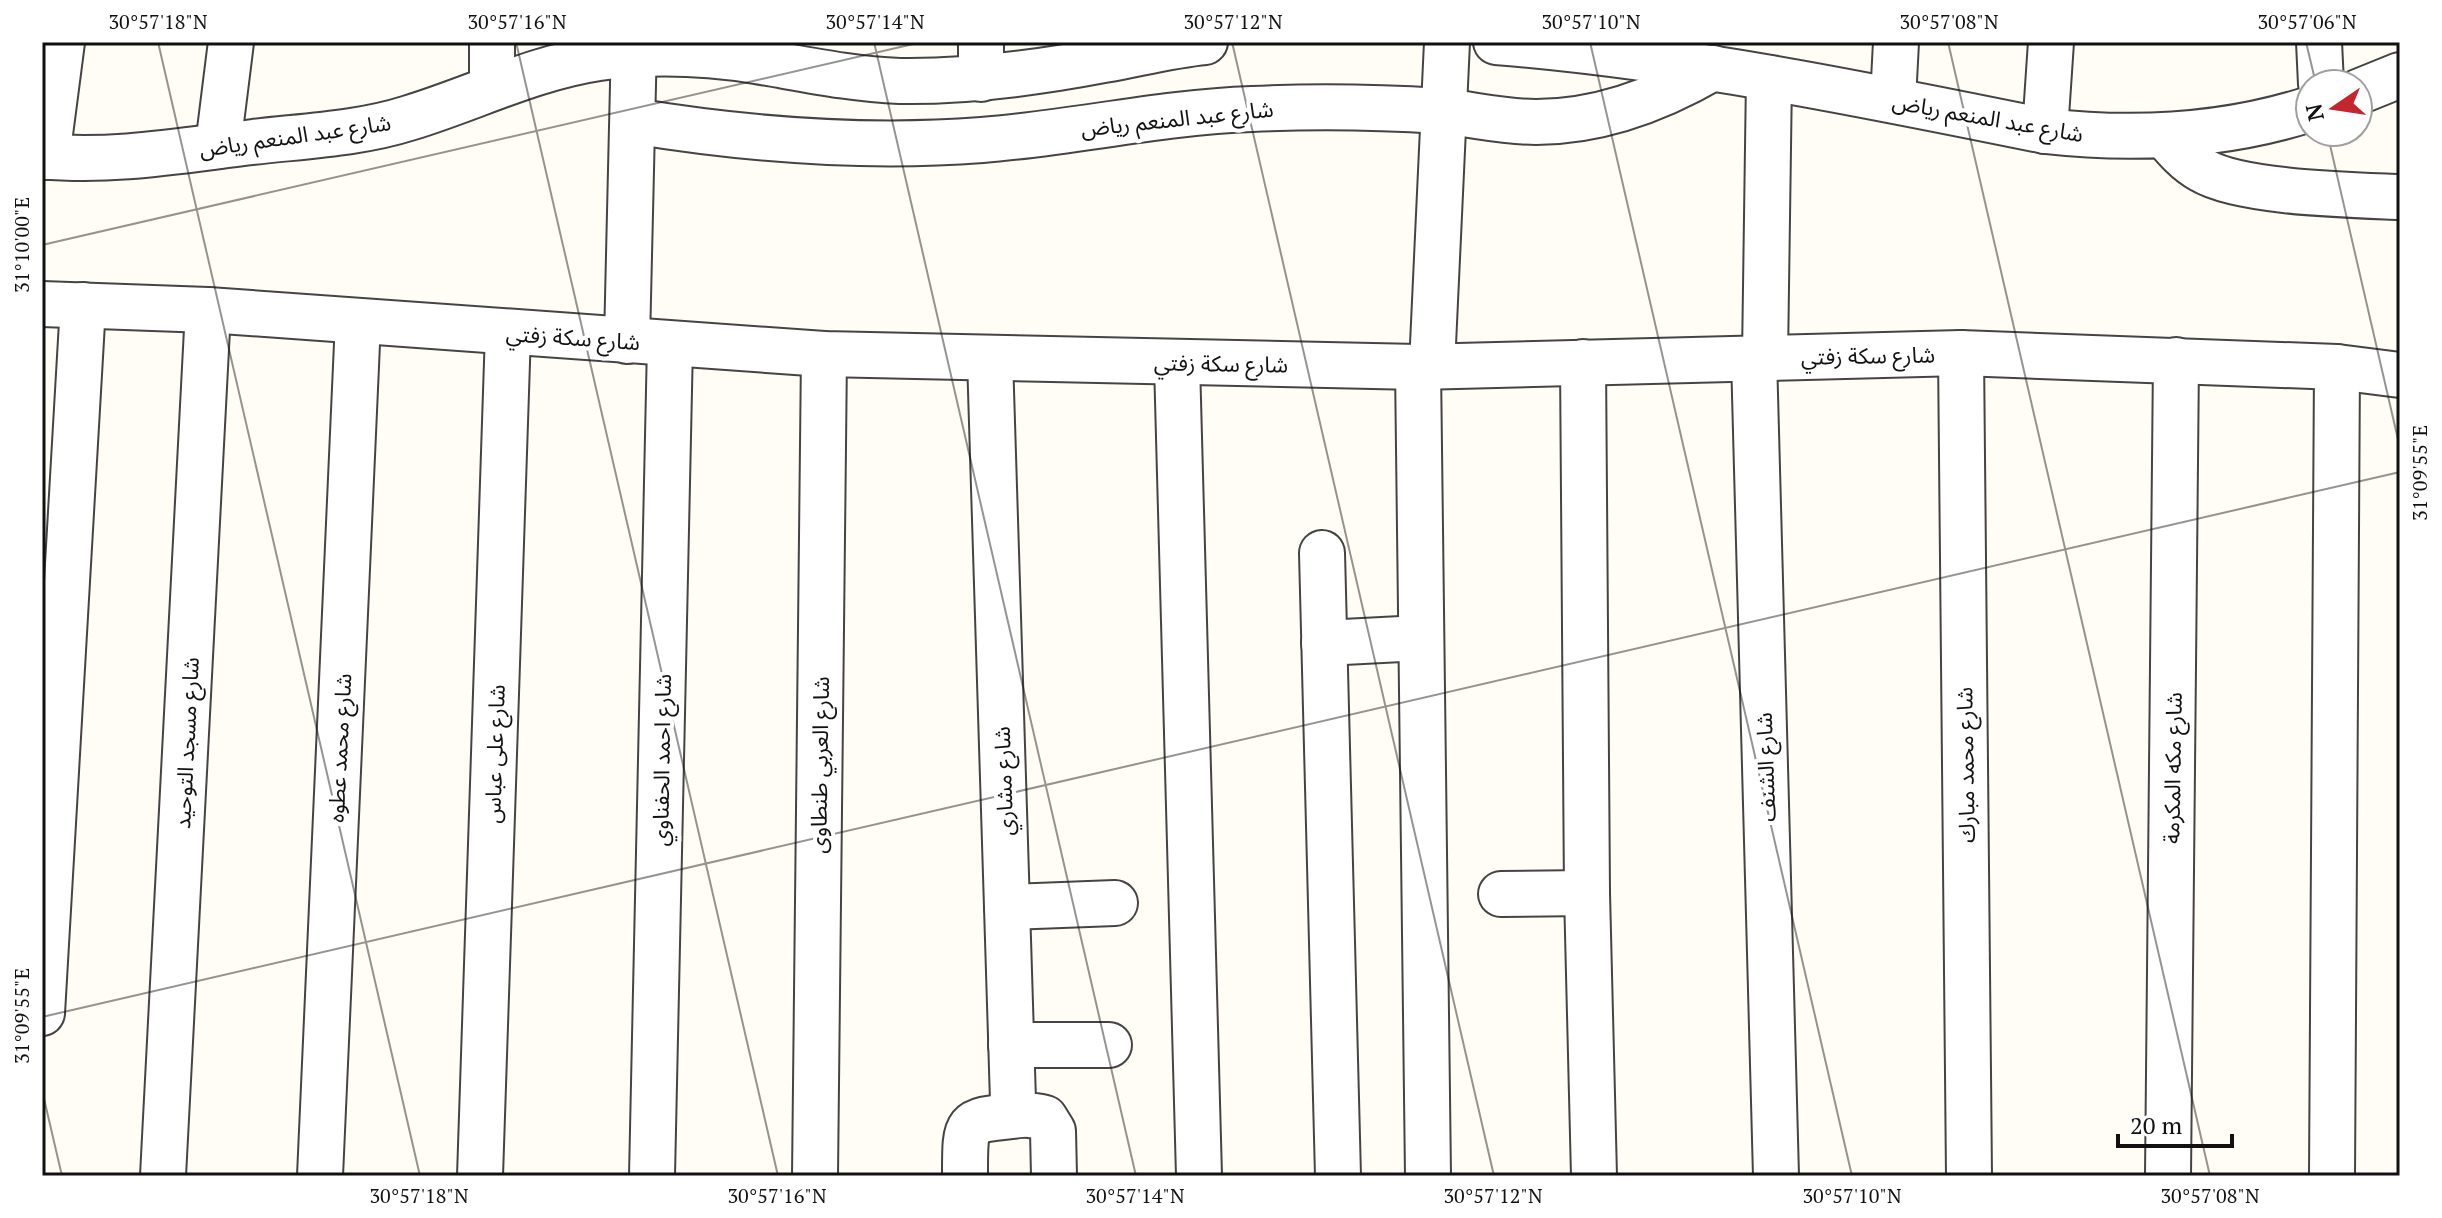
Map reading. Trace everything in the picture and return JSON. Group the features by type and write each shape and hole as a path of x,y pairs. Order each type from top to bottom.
{"street":[{"path":"45,157 62,42"},
{"path":"218,146 231,42"},
{"path":"492,42 492,88"},
{"name":"شارع عبد المنعم رياض","path":"45,157 105,157 361,128 406,119 562,65 634,48 725,58 814,58 898,81 981,61 1205,42"},
{"path":"1428,1176 1421,638 1425,366 1447,42"},
{"name":"شارع عبد المنعم رياض","path":"1496,42 1594,47 1748,66 2045,131 2111,137 2165,136 2244,126 2294,113"},
{"path":"1893,100 1896,42"},
{"path":"2045,131 2051,42"},
{"path":"2319,42 2320,68"},
{"path":"627,341 634,48"},
{"name":"شارع عبد المنعم رياض","path":"633,121 772,140 898,144 982,140 1186,113 1250,109 1380,108 1536,122 1574,120 1611,113 1748,66"},
{"name":"شارع الشنف","path":"1748,66 1760,357 1776,1176"},
{"path":"2374,86 2400,75"},
{"path":"2165,136 2182,156 2202,171 2226,181 2319,192 2400,197"},
{"path":"42,1013 63,305"},
{"name":"شارع سكة زفتي","path":"63,305 208,310 824,354 1425,366 1961,353 2337,367 2400,375"},
{"name":"شارع مسجد التوحيد","path":"163,1176 208,310"},
{"name":"شارع محمد عطوه","path":"320,1176 358,321"},
{"name":"شارع على عباس","path":"480,1176 508,332"},
{"name":"شارع احمد الحفناوي","path":"652,1176 670,344"},
{"name":"شارع محمد مبارك","path":"1961,353 1969,1176"},
{"name":"شارع العربي طنطاوى","path":"815,1176 824,354"},
{"name":"شارع مشاري","path":"990,358 1013,1106 1021,1115"},
{"name":"شارع مكه المكرمة","path":"2168,1176 2176,360"},
{"path":"1583,362 1587,893 1594,1176"},
{"path":"1177,363 1199,1176"},
{"path":"2332,1176 2337,367"},
{"path":"1322,553 1338,1176"},
{"path":"1324,643 1421,638"},
{"path":"1501,894 1587,893"},
{"path":"1007,907 1115,903"},
{"path":"1011,1045 1109,1045"},
{"path":"965,1176 965,1137 971,1124 979,1119 1021,1115 1040,1116 1052,1125 1054,1176"}]}
